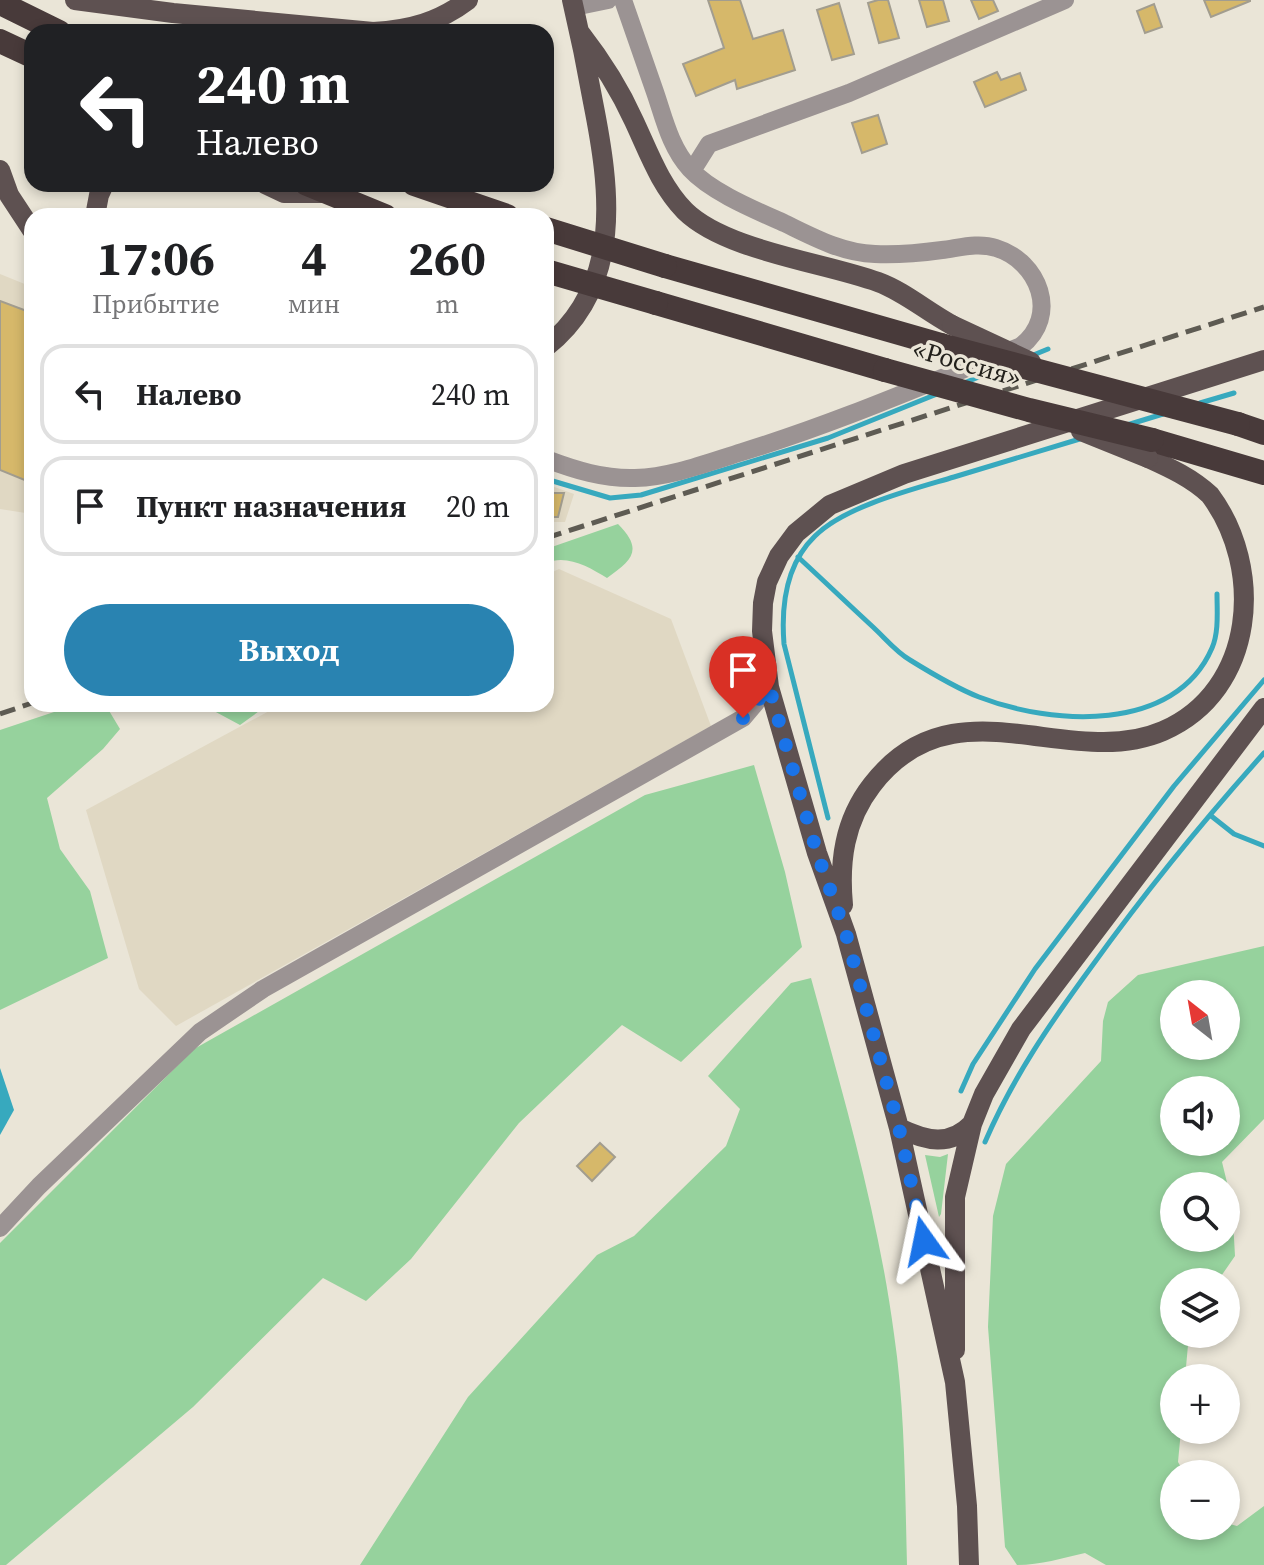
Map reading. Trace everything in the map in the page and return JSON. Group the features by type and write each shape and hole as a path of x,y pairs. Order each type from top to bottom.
{"highway":[{"path":"0,3 43,24"},
{"path":"0,41 24,52"},
{"path":"325,192 365,208"},
{"path":"437,192 484,208"},
{"name":"«Россия»","path":"554,231 665,266 946,335 1063,378 1264,433"},
{"name":"«Россия»","path":"554,273 1029,410 1150,449 1264,473"}],"main road":[{"path":"75,0 289,24"},
{"path":"424,24 468,0"},
{"path":"554,338 578,312 599,270 607,216 606,170 573,4"},
{"path":"580,33 624,100 657,173 675,199 697,221 734,239 881,283 946,335"},
{"path":"0,170 9,195 24,218"},
{"path":"969,1565 967,1506 955,1382 899,1128 849,942 817,853 769,687 762,631 767,582 779,556 796,533 830,505 904,474 1264,360"},
{"path":"849,942 842,864 846,834 867,791 885,769 906,754 945,736 979,731 1101,741 1154,734 1204,707 1228,680 1243,654 1253,617 1252,573 1244,548 1230,520 1211,495 1150,449"},
{"path":"955,1382 957,1301 954,1215 958,1180 972,1124 993,1078 1021,1029 1264,708"},
{"path":"899,1128 926,1140 940,1140 961,1134 972,1124"}],"street":[{"path":"573,4 608,0"},
{"path":"554,461 603,476 635,478 663,475 798,435 1021,346 1033,337 1040,326 1042,304 1035,281 1022,263 1004,251 984,246 902,254 854,252 824,242 771,217 711,185 692,171 671,139 623,0"},
{"path":"692,171 709,144 849,93 1065,0"},
{"path":"0,1228 39,1186 200,1032 263,989 743,718 769,687"}],"shaded area":[{"path":"0,274 24,284 24,513 0,509"},
{"path":"554,487 574,494 565,522 554,522"},
{"path":"559,569 671,619 711,726 176,1026 139,989 86,810 267,712 554,712 554,571"}],"green space":[{"path":"618,524 633,548 623,566 607,578 570,561 554,561 554,546"},
{"path":"54,712 110,712 120,729 103,749 47,798 60,849 90,891 108,958 0,1010 0,730"},
{"path":"216,712 258,712 240,725"},
{"path":"754,765 785,872 802,947 681,1062 622,1025 519,1123 411,1259 366,1301 323,1278 193,1407 6,1565 0,1565 0,1243 194,1049 645,795"},
{"path":"1264,946 1264,1119 1240,1144 1240,1076 1160,1076 1160,1156 1228,1156 1222,1162 1224,1172 1160,1172 1160,1252 1235,1252 1235,1256 1227,1268 1160,1268 1160,1348 1188,1348 1186,1364 1160,1364 1160,1444 1180,1444 1178,1460 1160,1460 1160,1540 1240,1540 1240,1524 1264,1506 1264,1565 1106,1565 1085,1553 1043,1563 1017,1565 1005,1547 988,1327 993,1216 1006,1164 1101,1061 1103,1021 1108,1002 1138,975"},
{"path":"811,978 858,1154 887,1289 900,1391 907,1565 360,1565 468,1397 597,1255 634,1236 726,1146 740,1109 708,1076 791,983"},
{"path":"948,1154 939,1217 925,1155 940,1157"}],"water":[{"path":"0,1068 14,1110 0,1135"}],"building":[{"path":"708,0 740,0 753,39 783,30 795,70 737,89 735,80 696,96 683,64 724,48"},
{"path":"888,0 899,38 879,43 868,3"},
{"path":"919,0 943,0 949,21 927,27"},
{"path":"971,0 993,0 998,11 979,19"},
{"path":"1204,0 1250,0 1250,1 1211,17"},
{"path":"839,3 854,54 832,60 817,10"},
{"path":"1154,4 1162,27 1145,33 1137,11"},
{"path":"997,72 1001,80 1020,73 1026,90 985,107 974,82"},
{"path":"878,115 887,144 862,153 852,123"},
{"path":"0,301 24,310 24,480 0,470"},
{"path":"554,493 564,493 558,517 554,517"},
{"path":"600,1143 615,1157 592,1181 577,1166"}],"waterway":[{"path":"1031,356 1048,349"},
{"path":"964,383 996,370"},
{"path":"1200,403 1234,393"},
{"path":"554,481 610,498 641,495 828,438 937,394"},
{"path":"1127,425 1163,414"},
{"path":"828,818 784,644 788,586 805,547 828,525 862,507 1083,438"},
{"path":"798,557 900,653 970,693 1041,713 1109,715 1141,709 1170,696 1194,676 1212,648 1217,621 1217,594"},
{"path":"961,1091 973,1064 1035,969 1174,786 1264,680"},
{"path":"985,1142 1020,1073 1077,987 1175,857 1264,753"},
{"path":"1210,815 1234,834 1264,846"}],"railway":[{"path":"554,535 1264,307"},
{"path":"0,714 24,706"}],"route":[{"path":"743,718 769,687 817,853 846,934 899,1128 924,1241"}]}
